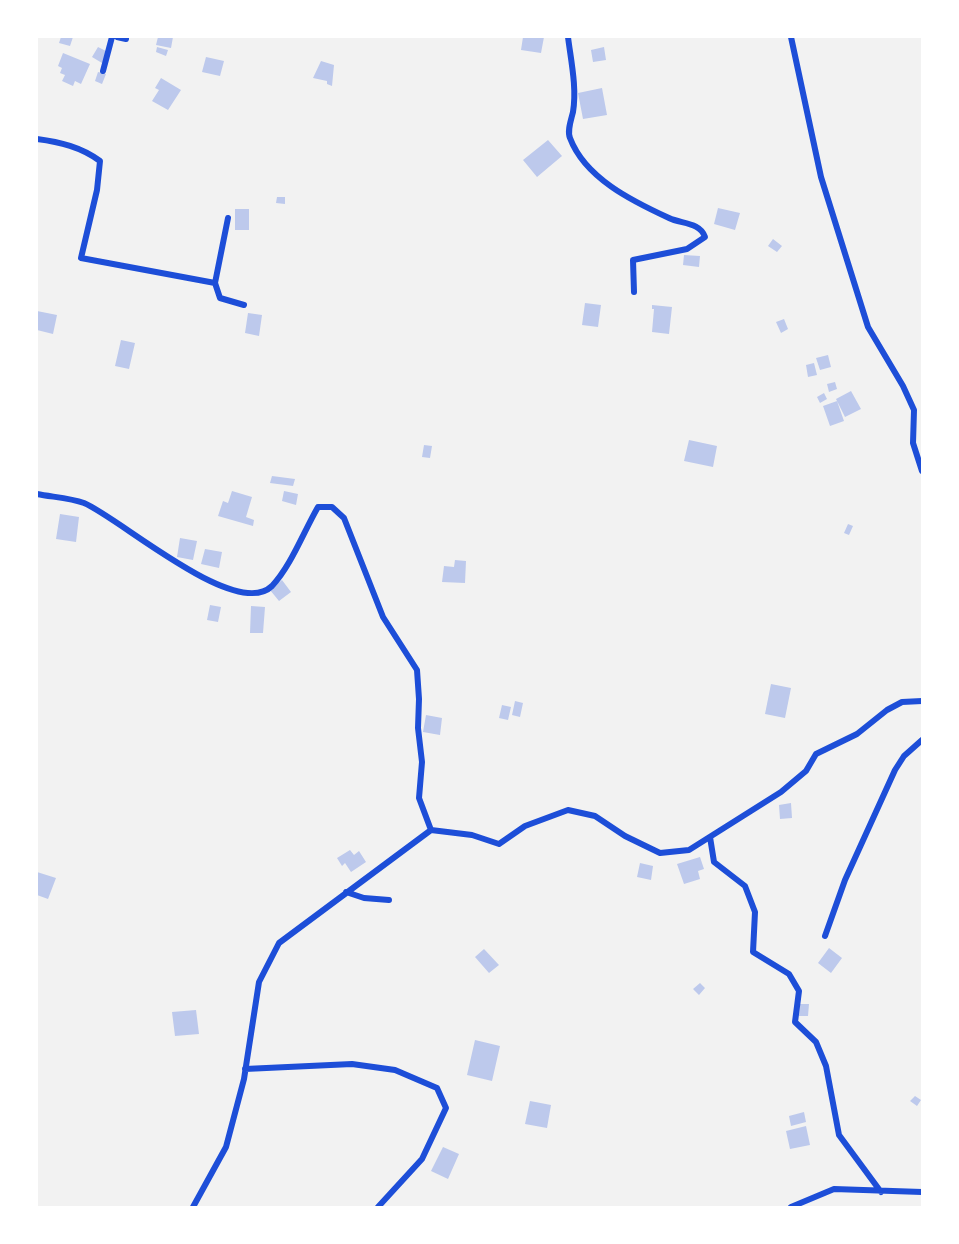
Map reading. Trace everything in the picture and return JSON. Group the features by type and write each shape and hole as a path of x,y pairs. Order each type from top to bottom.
{"street":[{"path":"103,71 115,37 126,39"},
{"path":"568,37 575,99 568,135 578,156 587,167 614,188 670,219 696,226 703,231 705,237 687,250 633,260 634,292"},
{"path":"791,37 821,177 869,327 914,410 913,443 922,471"},
{"path":"37,139 56,141 87,151 100,161 97,190 81,258 215,283"},
{"path":"228,218 215,283 220,298 244,305"},
{"path":"37,494 83,503 161,554 201,576 239,592 259,594 271,586 289,561 318,508 332,508 344,518 383,617 417,670 418,728 422,762 419,798 431,830"},
{"path":"193,1207 226,1146 245,1069 258,982 279,943 431,830 472,835 499,844 525,826 568,810 595,816 625,836 660,853 689,850 781,792 806,771 816,754 856,734 902,702 922,701"},
{"path":"825,936 845,880 895,770 904,756 922,740"},
{"path":"710,836 714,862 745,886 755,912 753,952 789,974 799,991 795,1022 816,1042 826,1066 839,1135 881,1192"},
{"path":"345,892 364,898 389,900"},
{"path":"245,1069 352,1064 395,1070 437,1088 446,1108 422,1159 378,1207"},
{"path":"791,1207 834,1189 922,1192"}],"building":[{"path":"61,37 73,37 70,46 59,43"},
{"path":"158,37 173,37 171,48 156,45"},
{"path":"523,37 544,37 541,53 521,50"},
{"path":"98,47 108,52 102,63 92,57"},
{"path":"157,47 168,50 166,56 156,52"},
{"path":"604,47 606,60 593,62 591,50"},
{"path":"63,53 90,64 81,84 75,81 73,86 62,81 65,75 60,73 62,68 58,66"},
{"path":"206,57 224,61 220,76 202,72"},
{"path":"321,61 334,65 332,86 327,84 327,81 313,78"},
{"path":"98,72 106,74 102,84 95,81"},
{"path":"161,78 181,90 168,110 152,101 159,90 155,88"},
{"path":"602,88 607,115 583,119 578,93"},
{"path":"548,140 562,156 537,177 523,160"},
{"path":"277,197 285,197 285,204 276,203"},
{"path":"718,208 740,213 735,230 714,224"},
{"path":"235,209 249,209 249,230 235,230"},
{"path":"773,239 782,246 777,252 768,246"},
{"path":"684,255 700,256 699,267 683,265"},
{"path":"585,303 601,305 598,327 582,325"},
{"path":"652,305 672,307 669,334 652,332"},
{"path":"37,311 57,315 53,334 37,330"},
{"path":"248,313 262,315 259,336 245,333"},
{"path":"784,319 788,329 781,333 776,322"},
{"path":"121,340 135,343 129,369 115,366"},
{"path":"828,355 831,367 820,370 816,358"},
{"path":"814,363 817,375 808,377 806,365"},
{"path":"835,382 837,389 829,392 827,384"},
{"path":"851,391 861,409 845,417 836,399"},
{"path":"824,393 827,399 820,403 817,397"},
{"path":"837,401 844,421 830,426 823,406"},
{"path":"689,440 717,446 713,467 684,461"},
{"path":"424,445 432,446 430,458 422,457"},
{"path":"272,476 295,479 293,486 270,483"},
{"path":"232,491 252,497 246,517 254,520 253,526 218,516 223,501 228,503"},
{"path":"284,491 298,494 296,505 282,501"},
{"path":"60,514 79,517 76,542 56,539"},
{"path":"848,524 853,526 849,535 844,533"},
{"path":"180,538 197,541 193,560 177,557"},
{"path":"205,549 222,552 219,568 201,564"},
{"path":"455,560 466,561 465,583 442,582 444,566 454,567"},
{"path":"282,580 291,592 279,601 270,590"},
{"path":"210,605 221,607 218,622 207,620"},
{"path":"251,606 265,607 263,633 250,633"},
{"path":"771,684 791,688 785,718 765,714"},
{"path":"515,701 523,703 520,717 512,715"},
{"path":"502,705 511,707 508,720 499,718"},
{"path":"426,715 442,718 440,735 423,732"},
{"path":"791,803 792,818 780,819 779,805"},
{"path":"350,850 354,855 359,851 366,862 351,872 345,863 342,866 337,858"},
{"path":"700,857 704,869 698,871 700,879 684,884 677,864"},
{"path":"640,863 653,866 651,880 637,877"},
{"path":"37,872 56,878 48,899 37,895"},
{"path":"829,948 842,958 831,973 818,963"},
{"path":"484,949 499,965 489,973 475,957"},
{"path":"700,983 705,988 699,995 693,989"},
{"path":"800,1004 809,1004 808,1016 799,1016"},
{"path":"196,1010 199,1034 175,1036 172,1012"},
{"path":"475,1040 500,1046 492,1081 467,1075"},
{"path":"915,1096 921,1100 917,1106 910,1101"},
{"path":"530,1101 551,1105 547,1128 525,1124"},
{"path":"804,1112 806,1122 791,1126 789,1116"},
{"path":"806,1126 810,1145 790,1149 786,1131"},
{"path":"443,1147 459,1154 448,1179 431,1171"}]}
